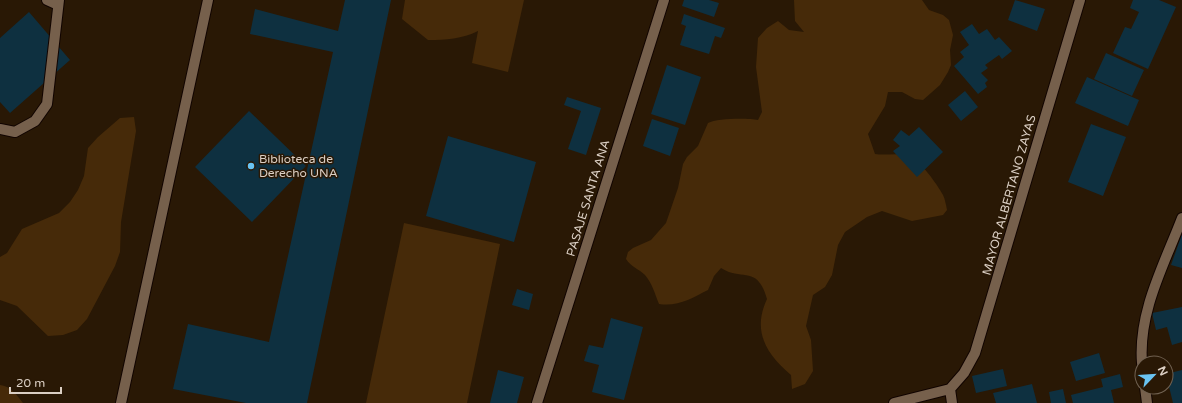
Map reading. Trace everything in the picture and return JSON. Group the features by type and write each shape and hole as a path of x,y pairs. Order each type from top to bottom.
{"street":[{"path":"0,129 15,132 35,121 47,104 58,2 47,0"},
{"path":"122,403 208,0"},
{"name":"PASAJE SANTA ANA","path":"537,403 664,0"},
{"name":"MAYOR ALBERTANO ZAYAS","path":"950,389 964,373 976,353 1080,0"},
{"path":"1141,355 1140,343 1145,315 1182,218"},
{"path":"894,403 950,389 952,403"}],"shaded area":[{"path":"405,0 524,0 508,72 472,63 478,31 466,36 441,40 428,40 402,19"},
{"path":"794,0 922,0 929,10 943,15 949,20 953,35 950,50 951,65 940,85 923,100 915,99 902,92 888,92 885,106 868,134 875,154 905,155 918,162 940,190 947,210 943,215 912,221 882,211 867,217 845,232 838,245 832,275 825,287 813,295 806,326 811,340 813,371 805,384 792,389 791,375 782,367 768,350 761,332 761,321 767,299 759,281 754,278 729,272 721,268 714,276 708,290 679,303 666,305 659,304 645,275 630,264 626,259 628,252 633,248 651,240 666,223 678,188 683,164 687,157 698,146 708,123 725,119 758,120 762,112 756,67 758,38 767,28 778,21 789,30 804,32 795,21"},
{"path":"134,117 136,131 121,222 120,252 115,266 87,319 77,330 63,335 48,336 17,306 0,300 0,257 7,253 22,229 59,213 70,202 78,190 84,176 88,148 120,118"},
{"path":"404,223 500,244 467,403 366,403"},
{"path":"0,385 10,389 23,403 0,403"}],"building":[{"path":"345,0 391,0 307,403 246,403 173,389 188,324 269,342 333,52 250,34 255,9 338,31"},
{"path":"684,0 709,0 719,3 714,17 682,6"},
{"path":"1015,0 1045,9 1037,31 1008,20"},
{"path":"1133,0 1159,0 1176,7 1148,69 1113,53 1125,27 1131,29 1139,12 1130,8"},
{"path":"29,12 70,60 10,113 0,102 0,38"},
{"path":"684,14 725,28 721,38 715,36 709,54 680,45 686,26 681,24"},
{"path":"972,24 979,34 987,29 995,40 999,37 1012,51 1002,59 999,55 985,65 988,68 981,73 988,80 985,83 987,87 978,94 954,66 964,57 960,52 969,45 960,32"},
{"path":"1106,53 1144,70 1132,96 1094,79"},
{"path":"667,65 701,77 685,125 651,114"},
{"path":"1087,77 1139,100 1128,126 1075,103"},
{"path":"965,91 978,107 961,121 948,105"},
{"path":"567,97 601,108 586,155 568,149 581,111 564,105"},
{"name":"Biblioteca de Derecho UNA","path":"249,111 306,166 252,222 195,167"},
{"path":"652,119 679,128 670,156 643,146"},
{"path":"1091,124 1126,137 1103,196 1068,182"},
{"path":"919,127 943,152 917,177 893,151 900,146 893,140 901,130 909,136"},
{"path":"448,136 536,162 514,242 426,216"},
{"path":"1182,234 1182,268 1171,265"},
{"path":"517,289 533,294 529,310 512,305"},
{"path":"1182,307 1182,342 1172,345 1167,327 1156,330 1152,313"},
{"path":"611,318 643,327 624,400 592,392 599,365 584,361 589,345 603,348"},
{"path":"1099,353 1105,373 1076,381 1070,362"},
{"path":"1003,369 1007,386 976,393 972,376"},
{"path":"498,370 524,377 517,403 490,403"},
{"path":"1182,370 1182,403 1173,403 1171,395 1174,395 1174,372"},
{"path":"1120,374 1123,387 1111,390 1114,403 1073,403 1071,395 1103,387 1101,379"},
{"path":"1032,384 1037,403 996,403 993,393"},
{"path":"1063,389 1066,403 1051,403 1049,392"}],"place":[{"name":"Biblioteca de Derecho UNA","path":"251,166"}]}
